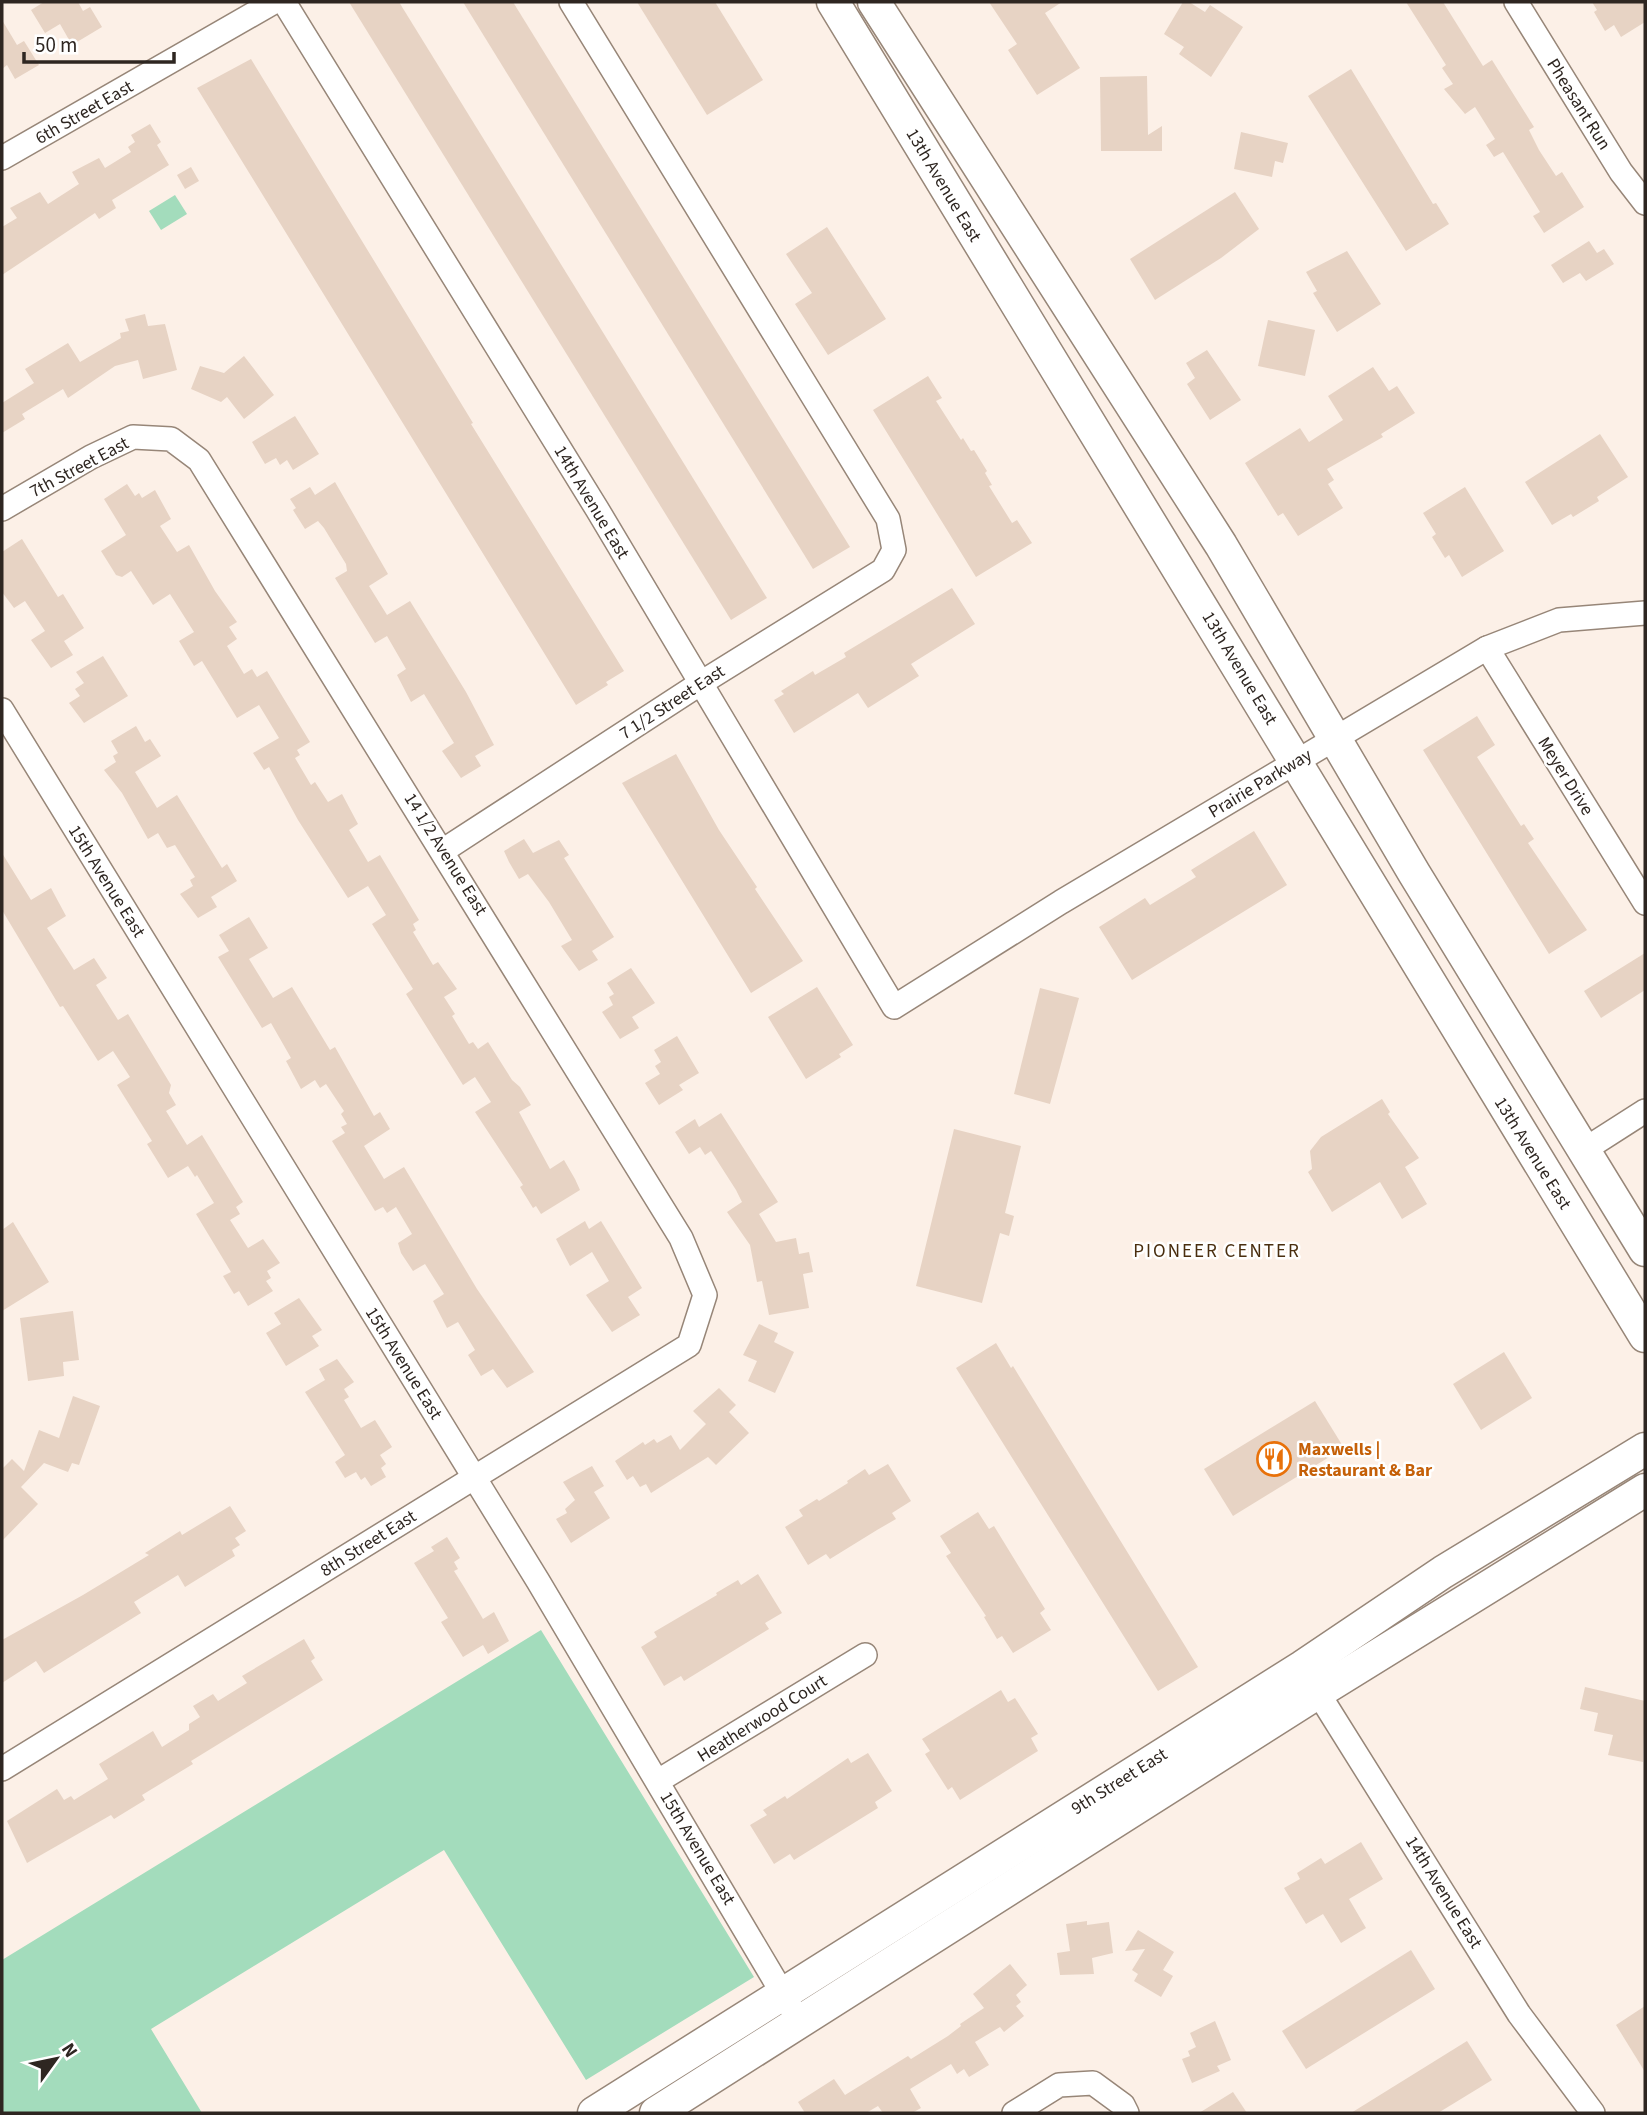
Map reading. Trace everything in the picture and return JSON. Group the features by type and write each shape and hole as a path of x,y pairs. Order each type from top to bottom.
{"main road":[{"name":"13th Avenue East","path":"833,2 1645,1336"},
{"path":"874,2 1214,533 1645,1250"},
{"name":"9th Street East","path":"1310,1680 1443,1572 1645,1449"},
{"name":"9th Street East","path":"594,2113 792,2008 1310,1680 1645,1490"},
{"name":"9th Street East","path":"656,2113 792,2008"}],"street":[{"name":"6th Street East","path":"2,158 274,2"},
{"name":"14th Avenue East","path":"284,2 701,683 894,1007"},
{"name":"7 1/2 Street East","path":"444,850 701,683 883,570 894,550 888,519 571,2"},
{"name":"Pheasant Run","path":"1516,2 1622,172 1645,203"},
{"name":"7th Street East","path":"2,509 92,457 133,438 160,439"},
{"name":"14 1/2 Avenue East","path":"160,439 171,439 199,460 444,850 681,1238 705,1295"},
{"name":"Prairie Parkway","path":"894,1007 1050,909 1488,648 1559,620 1645,614"},
{"name":"Meyer Drive","path":"1488,648 1645,903"},
{"name":"15th Avenue East","path":"2,710 474,1477 792,2008"},
{"path":"1584,1150 1645,1111"},
{"name":"8th Street East","path":"2,1769 689,1345 705,1295"},
{"name":"Heatherwood Court","path":"658,1782 865,1655"},
{"name":"14th Avenue East","path":"1310,1680 1520,2014 1594,2113"},
{"path":"1014,2113 1059,2085 1093,2083 1123,2105 1128,2113"}],"green space":[{"path":"175,195 187,214 161,230 149,211"},
{"path":"541,1630 754,1977 586,2080 444,1850 151,2029 202,2113 2,2113 2,1960"}],"building":[{"path":"44,2 78,2 83,11 90,7 102,27 72,45 60,24 45,33 31,10"},
{"path":"349,2 399,2 767,598 731,620"},
{"path":"463,2 513,2 850,547 813,569"},
{"path":"637,2 715,2 763,80 707,115"},
{"path":"989,2 1062,2 1045,13 1080,68 1037,95 1008,50 1017,44"},
{"path":"1183,2 1189,2 1205,12 1210,5 1243,27 1211,77 1179,54 1184,47 1164,34"},
{"path":"1406,2 1443,2 1483,66 1492,60 1534,127 1529,130 1539,150 1556,176 1562,172 1584,207 1544,233 1533,216 1540,212 1503,152 1494,157 1486,145 1495,139 1475,107 1465,114 1444,89 1453,84 1442,68 1446,65"},
{"path":"1592,2 1645,2 1645,22 1621,37 1614,25 1605,31 1594,12 1597,10"},
{"path":"2,20 17,45 24,41 39,65 15,79 7,65 2,69"},
{"path":"251,59 624,671 606,682 608,685 576,705 197,88"},
{"path":"1351,69 1433,204 1436,203 1449,224 1406,251 1308,96"},
{"path":"1147,76 1148,135 1162,126 1162,151 1101,151 1100,77"},
{"path":"150,124 161,142 157,145 169,165 112,200 116,208 99,219 95,213 2,275 2,227 17,218 10,208 40,192 48,204 79,184 72,172 99,158 105,168 131,152 128,147 135,142 131,135"},
{"path":"1241,132 1288,143 1283,163 1275,161 1272,177 1234,169"},
{"path":"191,167 199,181 185,189 177,175"},
{"path":"1235,192 1259,229 1221,258 1155,300 1130,259"},
{"path":"827,227 886,319 828,355 795,304 812,293 786,254"},
{"path":"1589,241 1597,253 1604,249 1614,264 1586,281 1580,273 1563,283 1551,265"},
{"path":"1347,251 1381,304 1337,332 1313,293 1317,291 1306,272"},
{"path":"145,314 148,326 165,324 177,370 143,379 138,360 115,366 68,398 63,389 22,414 25,419 2,433 2,403 34,383 25,369 68,343 80,362 121,338 120,333 129,331 125,319"},
{"path":"1268,320 1315,330 1305,376 1258,366"},
{"path":"1207,350 1241,400 1210,420 1187,384 1195,378 1186,363"},
{"path":"244,356 274,395 244,419 227,397 221,402 191,389 200,366 224,373"},
{"path":"1373,367 1389,391 1397,386 1415,413 1381,434 1383,437 1327,469 1334,480 1328,484 1343,508 1298,536 1283,513 1278,516 1245,463 1300,428 1309,442 1343,420 1328,396"},
{"path":"928,376 942,398 936,401 961,440 963,438 971,451 974,450 987,471 985,473 992,485 989,486 1012,523 1017,520 1032,543 976,577 873,410"},
{"path":"295,416 319,454 293,470 287,460 280,465 276,458 265,464 252,442"},
{"path":"1600,434 1628,477 1597,497 1599,501 1573,517 1571,514 1552,525 1525,482"},
{"path":"335,482 388,574 369,586 387,615 410,601 466,692 494,745 475,756 481,766 461,778 442,751 454,743 424,694 411,702 397,675 406,669 387,636 375,643 335,578 347,571 346,564 324,528 318,521 305,529 293,510 296,508 290,499 310,487 315,495"},
{"path":"127,484 135,496 139,493 142,498 155,490 171,519 160,526 177,552 189,545 215,591 237,622 229,627 237,639 227,646 244,674 252,669 257,677 267,671 310,742 297,750 300,755 295,758 311,785 315,782 328,802 342,794 358,824 349,830 368,862 380,855 419,920 413,924 416,930 413,932 433,965 438,962 457,989 444,997 455,1014 452,1016 469,1044 473,1042 478,1049 488,1042 512,1080 520,1087 531,1105 519,1112 550,1169 564,1160 575,1179 580,1190 541,1214 536,1206 533,1208 520,1187 523,1185 475,1112 491,1102 475,1077 463,1085 406,994 413,989 372,924 386,915 368,886 348,898 298,820 269,767 264,770 253,753 279,738 259,705 237,718 202,661 194,666 179,641 194,632 170,594 153,605 131,571 122,577 116,575 101,551 126,535 104,499"},
{"path":"1465,487 1504,551 1462,577 1449,555 1445,558 1432,537 1436,534 1423,513"},
{"path":"22,539 58,597 63,594 84,628 64,641 73,655 51,668 31,640 45,631 25,601 14,608 2,592 2,552"},
{"path":"952,588 975,624 911,664 919,676 868,708 858,693 794,733 774,700 784,694 781,691 813,671 815,675 846,657 844,653"},
{"path":"103,656 128,696 84,723 69,703 80,696 75,689 84,683 76,672"},
{"path":"1477,716 1495,745 1477,757 1521,826 1524,824 1534,839 1528,843 1587,930 1549,954 1423,750"},
{"path":"136,726 145,742 150,739 161,756 135,772 157,808 177,795 222,868 227,864 237,881 211,897 217,907 198,918 180,894 193,886 190,880 195,877 175,845 167,848 158,833 148,839 122,793 104,770 116,762 113,756 118,753 111,741"},
{"path":"676,754 719,830 757,887 755,889 803,961 751,993 622,783"},
{"path":"1254,831 1287,885 1132,980 1099,927 1145,898 1150,905 1196,877 1191,870"},
{"path":"524,839 533,853 559,840 569,855 564,858 614,937 592,951 598,960 579,971 561,946 572,940 549,902 528,874 519,879 504,851"},
{"path":"2,853 31,900 51,888 66,916 47,928 74,970 94,958 107,978 96,985 118,1020 128,1014 171,1085 169,1093 176,1105 166,1111 187,1145 202,1135 243,1202 236,1207 240,1214 230,1220 248,1248 263,1239 280,1263 267,1271 271,1278 266,1281 273,1291 248,1306 239,1291 234,1294 223,1276 231,1272 196,1214 214,1203 197,1175 195,1177 188,1166 168,1178 147,1144 152,1141 117,1085 130,1077 113,1051 98,1061 63,1006 60,1007 2,910"},
{"path":"249,917 268,948 249,959 273,998 292,987 330,1050 335,1047 374,1116 380,1112 390,1129 364,1146 384,1179 404,1167 477,1289 534,1372 507,1388 493,1369 481,1376 468,1355 475,1350 458,1322 447,1328 433,1301 444,1294 425,1264 413,1271 401,1253 398,1243 412,1234 396,1207 387,1213 383,1207 375,1211 332,1141 345,1133 341,1127 347,1124 341,1114 344,1111 326,1084 320,1088 315,1080 301,1089 286,1061 291,1058 271,1023 262,1028 218,957 229,951 219,935"},
{"path":"1645,953 1645,990 1601,1018 1584,991"},
{"path":"631,968 655,1003 632,1017 639,1028 620,1039 602,1012 613,1005 609,997 614,994 607,983"},
{"path":"817,987 853,1045 839,1054 841,1057 806,1079 768,1017"},
{"path":"1040,988 1079,998 1050,1104 1014,1094"},
{"path":"677,1036 699,1073 679,1085 683,1090 659,1105 645,1083 660,1074 655,1066 661,1062 654,1050"},
{"path":"1382,1099 1390,1112 1388,1114 1419,1158 1405,1167 1427,1204 1402,1219 1380,1182 1332,1212 1308,1172 1312,1169 1310,1151 1321,1137"},
{"path":"721,1113 778,1202 759,1214 776,1242 796,1238 799,1254 809,1252 813,1272 803,1274 809,1308 769,1315 762,1281 757,1282 750,1245 727,1212 742,1202 736,1190 711,1151 705,1155 700,1147 689,1154 675,1132 695,1119 699,1127"},
{"path":"954,1129 1021,1146 1005,1213 1014,1216 1009,1236 1000,1233 982,1303 916,1286"},
{"path":"585,1221 589,1229 601,1221 642,1288 628,1297 640,1315 612,1332 586,1295 609,1281 592,1252 570,1266 556,1239"},
{"path":"13,1222 49,1282 2,1311 2,1230"},
{"path":"299,1298 322,1330 312,1336 319,1346 286,1366 266,1333 281,1324 274,1313"},
{"path":"73,1311 79,1360 63,1362 64,1376 28,1381 20,1318"},
{"path":"759,1324 778,1333 774,1342 794,1352 775,1393 748,1381 757,1361 743,1355"},
{"path":"996,1343 1011,1368 1013,1366 1198,1667 1158,1691 956,1368"},
{"path":"1504,1352 1532,1398 1481,1430 1453,1384"},
{"path":"337,1359 354,1382 344,1389 349,1397 344,1400 361,1428 375,1420 392,1447 380,1455 386,1464 381,1468 386,1477 371,1486 365,1477 361,1480 356,1472 345,1478 335,1462 345,1455 305,1392 325,1380 319,1369"},
{"path":"719,1388 736,1405 729,1412 749,1433 716,1465 708,1457 651,1493 646,1484 640,1487 633,1476 627,1480 615,1461 643,1442 645,1445 654,1439 657,1443 671,1435 680,1450 706,1424 693,1411"},
{"path":"73,1396 100,1406 79,1465 72,1463 68,1472 44,1463 21,1487 38,1504 2,1541 2,1469 12,1459 24,1471 39,1430 59,1438"},
{"name":"Maxwells | Restaurant & Bar","path":"1315,1401 1344,1448 1233,1516 1204,1469"},
{"path":"888,1464 911,1501 892,1513 896,1519 830,1559 826,1554 808,1565 785,1527 803,1516 799,1510 848,1483 847,1481 865,1469 869,1475"},
{"path":"592,1466 604,1486 594,1492 610,1518 571,1543 556,1519 567,1513 565,1509 575,1500 563,1482"},
{"path":"230,1506 246,1531 235,1538 240,1545 232,1550 235,1556 185,1587 178,1575 134,1602 141,1613 44,1673 36,1661 2,1683 2,1640 149,1555 145,1553 180,1531 182,1535"},
{"path":"978,1512 989,1529 994,1526 1045,1609 1040,1613 1051,1630 1013,1653 1002,1636 997,1639 984,1617 986,1616 946,1556 951,1553 940,1536"},
{"path":"447,1537 460,1558 454,1562 458,1569 454,1571 483,1619 494,1612 509,1641 488,1654 483,1645 463,1657 441,1622 448,1618 414,1563 434,1551 431,1547"},
{"path":"758,1574 782,1613 765,1623 769,1629 684,1681 681,1676 664,1686 641,1647 657,1637 654,1632 717,1595 716,1593 738,1580 741,1585"},
{"path":"304,1639 315,1658 311,1661 323,1680 191,1761 193,1764 142,1795 145,1800 114,1819 111,1815 27,1863 7,1821 57,1789 64,1800 71,1796 74,1800 108,1779 99,1764 153,1731 162,1747 189,1730 189,1724 200,1717 193,1706 213,1694 218,1701 247,1683 242,1676"},
{"path":"1585,1687 1645,1701 1643,1762 1608,1755 1613,1735 1594,1731 1598,1713 1580,1709"},
{"path":"1001,1690 1008,1702 1015,1698 1038,1734 1031,1738 1038,1751 960,1800 952,1787 948,1790 925,1754 930,1751 922,1739"},
{"path":"868,1753 892,1791 875,1802 878,1808 794,1860 790,1854 774,1864 750,1825 767,1815 763,1810 785,1796 787,1799 848,1758 851,1763"},
{"path":"1361,1842 1383,1879 1349,1899 1366,1928 1341,1943 1323,1914 1306,1924 1284,1888 1300,1879 1297,1873 1321,1858 1325,1864"},
{"path":"1087,1921 1087,1925 1109,1922 1113,1953 1092,1958 1094,1974 1060,1975 1057,1953 1070,1951 1066,1924"},
{"path":"1138,1930 1174,1952 1163,1970 1173,1976 1161,1997 1134,1981 1138,1974 1132,1970 1145,1949 1125,1951"},
{"path":"1411,1950 1435,1989 1306,2069 1282,2031"},
{"path":"1010,1964 1027,1985 1016,1995 1021,2002 1016,2006 1024,2016 1004,2032 1000,2027 975,2042 989,2065 969,2077 964,2069 957,2074 951,2064 910,2089 921,2108 912,2113 883,2113 878,2106 866,2113 805,2113 798,2102 834,2079 845,2095 908,2056 911,2059 948,2036 961,2026 960,2024 984,2008 973,1994"},
{"path":"1645,2006 1645,2072 1616,2025"},
{"path":"1215,2021 1231,2060 1217,2066 1220,2071 1192,2083 1182,2059 1190,2056 1188,2051 1196,2047 1190,2033"},
{"path":"1467,2041 1492,2080 1438,2113 1351,2113"},
{"path":"1233,2092 1247,2113 1199,2113"}],"place":[{"name":"Maxwells | Restaurant & Bar","path":"1274,1459"}],"district":[{"name":"PIONEER CENTER","path":"1217,1250"}]}
